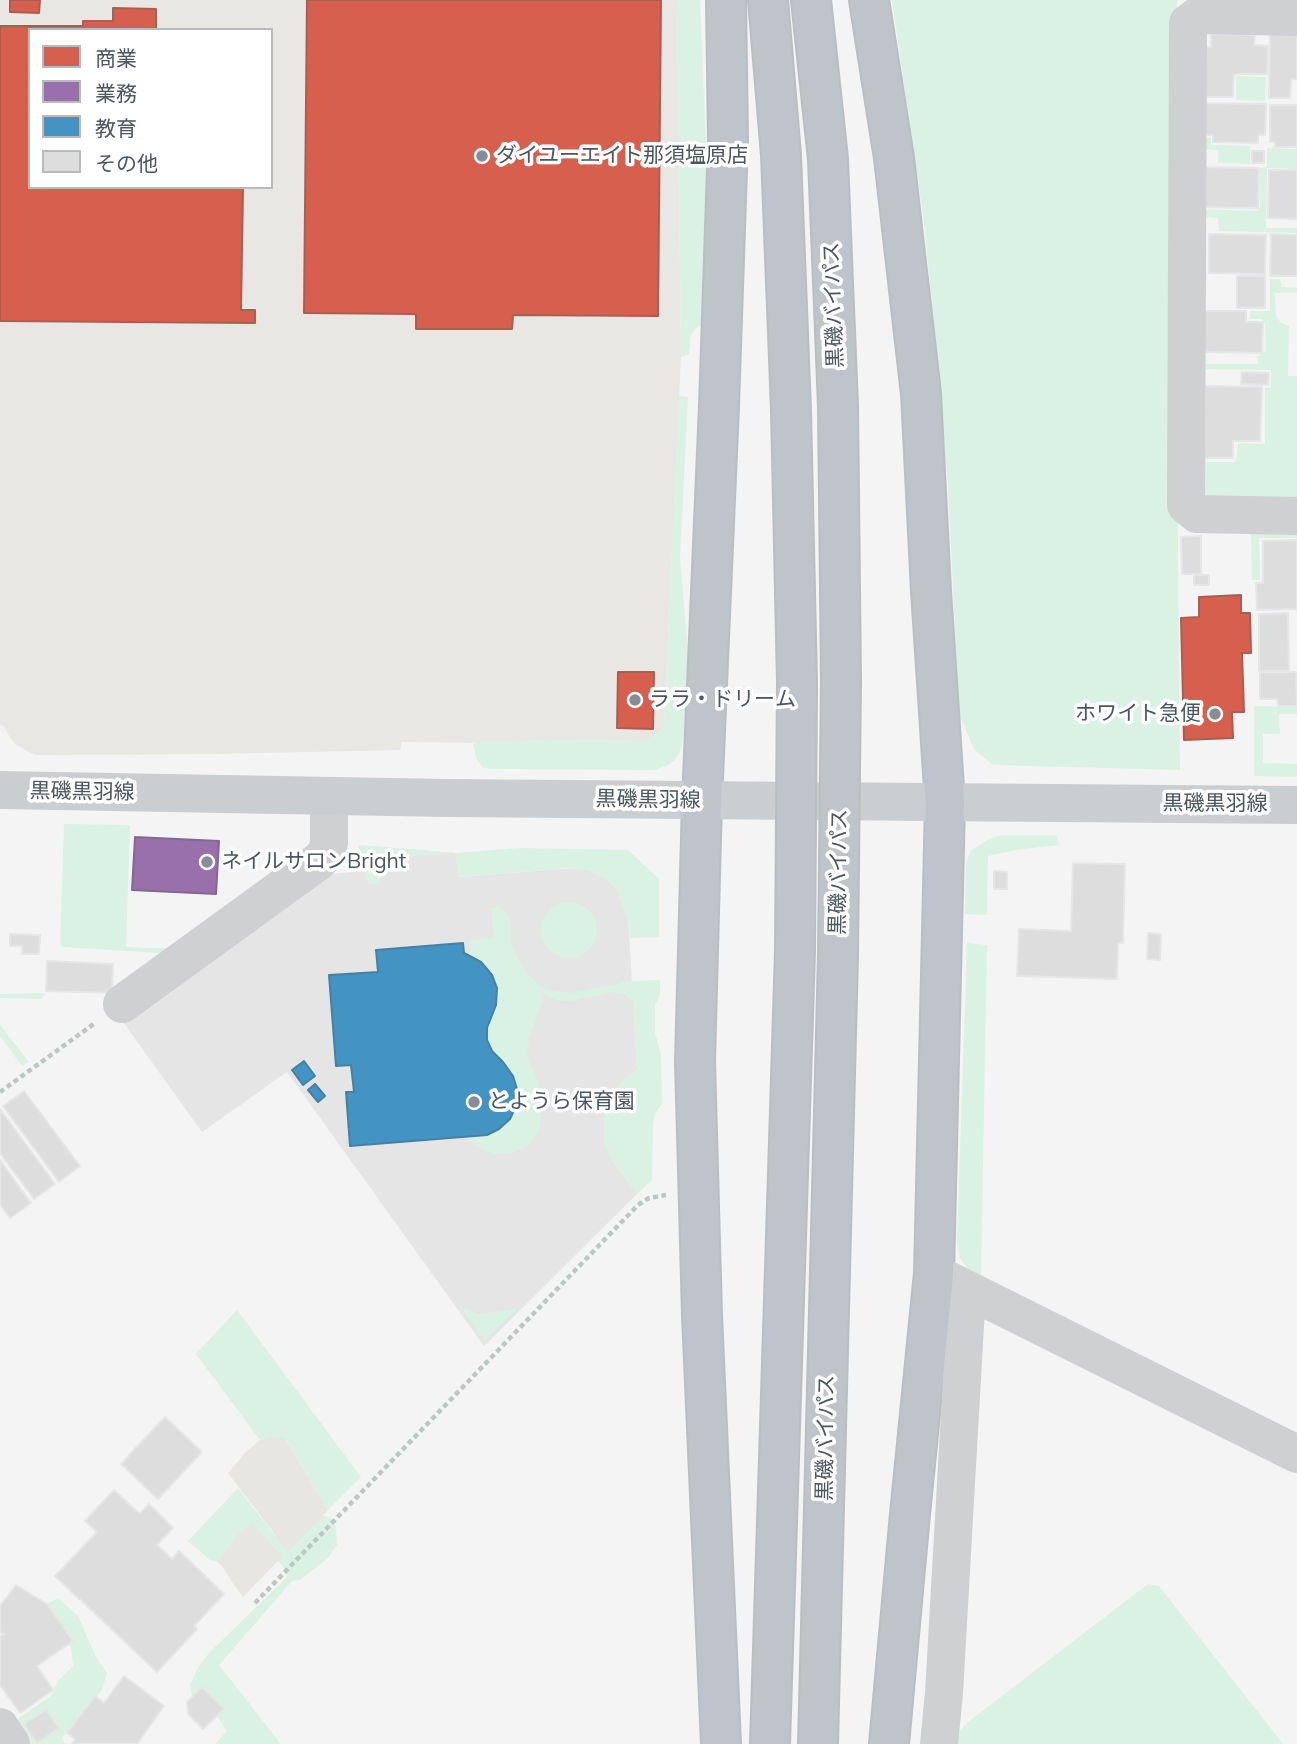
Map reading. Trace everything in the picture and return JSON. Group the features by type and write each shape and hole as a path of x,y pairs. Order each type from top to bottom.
{"highway":[{"path":"721,1744 695,1061 702,801 728,139 726,0"},
{"name":"黒磯バイパス","path":"768,0 780,155 791,410 797,682 795,951 770,1744"},
{"name":"黒磯バイパス","path":"811,0 828,159 838,406 841,681 838,955 818,1744"},
{"path":"869,0 894,158 921,394 945,803 934,1273 889,1744"}],"main road":[{"name":"黒磯黒羽線","path":"0,790 702,801 1297,805"}],"street":[{"path":"1297,17 1199,15 1188,23 1186,492 1186,505 1197,514 1297,516"},
{"path":"122,1004 319,861 327,852 330,842 329,796"},
{"path":"934,1273 1297,1454"},
{"path":"939,1744 967,1291"},
{"path":"0,1727 11,1744"}],"path":[{"path":"0,1092 122,1004"},
{"path":"255,1603 638,1205 660,1195 698,1194"}],"shaded area":[{"path":"0,0 677,0 681,357 664,728 647,741 402,742 400,750 35,755 16,745 4,726 0,725"},
{"name":"とようら保育園","path":"358,845 456,853 458,877 625,864 644,1187 484,1346 287,1072 202,1132 118,1015 309,876 364,871"}],"green space":[{"path":"677,0 700,0 707,167 703,324 691,334 689,354 681,357"},
{"path":"892,0 1177,0 1180,770 993,765 974,749 959,714 948,485 925,230"},
{"path":"1236,76 1266,77 1265,101 1236,100"},
{"path":"1200,137 1211,138 1211,145 1250,146 1250,164 1218,163 1218,150 1200,149"},
{"path":"1267,148 1297,149 1297,169 1267,168 1266,228 1297,228 1297,233 1219,231 1218,218 1195,216 1195,209 1256,211 1260,207 1260,168 1267,167"},
{"path":"1270,279 1280,279 1282,287 1297,288 1297,293 1275,293 1276,315 1280,322 1289,326 1288,376 1297,376 1297,507 1212,505 1201,493 1203,462 1236,462 1238,443 1265,444 1265,388 1271,387 1271,370 1200,369 1199,364 1258,364 1258,356 1266,351 1265,323 1261,319 1250,319 1250,311 1270,311"},
{"path":"679,396 688,397 680,558 688,652 681,750 676,759 656,770 483,768 476,758 473,743 546,740 647,741 664,728"},
{"path":"1251,530 1297,531 1297,538 1259,538 1260,580 1252,580"},
{"path":"1254,706 1297,707 1297,714 1279,714 1280,734 1263,734 1263,763 1297,764 1297,777 1254,776"},
{"path":"64,824 130,825 126,947 176,949 175,954 60,945"},
{"path":"1001,835 1057,835 1059,845 988,856 987,915 965,914 966,862 971,850"},
{"path":"358,845 456,853 520,848 628,850 659,879 659,937 630,938 629,924 617,891 608,881 589,871 570,868 458,877 455,853 380,859 381,883 370,884 366,880"},
{"path":"564,902 574,902 589,910 595,919 595,941 589,950 574,958 564,958 546,946 541,935 541,925 553,907"},
{"path":"491,908 500,908 506,912 511,923 511,945 519,960 540,986 549,990 571,993 632,981 660,980 660,995 655,1005 655,1033 661,1054 662,1104 655,1113 653,1124 652,1180 637,1194 610,1159 604,1141 604,1117 608,1104 621,1082 637,1069 633,1002 624,994 614,992 559,1001 542,994 543,1000 529,1038 527,1058 536,1076 542,1101 540,1129 528,1146 512,1153 495,1154 483,1150 465,1137 487,1135 499,1129 510,1118 518,1092 513,1076 492,1051 487,1040 487,1028 496,1005 497,988 492,975 481,962 470,956 470,940 494,938"},
{"path":"967,943 987,945 981,1276 967,1268 960,1258 957,1242"},
{"path":"46,993 41,999 0,998 0,994"},
{"path":"0,1025 29,1062 22,1066 0,1036"},
{"path":"461,1308 479,1314 517,1309 485,1341"},
{"path":"237,1310 361,1477 328,1510 286,1439 269,1437 260,1440 196,1354"},
{"path":"238,1488 275,1536 313,1513 329,1517 336,1527 337,1545 328,1558 300,1580 292,1581 219,1665 281,1744 215,1744 227,1731 217,1716 224,1709 203,1687 192,1697 190,1685 209,1653 287,1577 282,1565 273,1557 236,1537 217,1562 210,1560 188,1541"},
{"path":"1148,1584 1159,1586 1283,1744 957,1744 958,1732 968,1722"},
{"path":"58,1598 78,1616 96,1657 107,1673 102,1690 62,1738 65,1744 29,1744 15,1724 19,1718 52,1695 58,1681 73,1666 71,1648 66,1636 47,1604"}],"sand":[{"path":"269,1437 285,1438 328,1510 288,1552 228,1473 245,1453 260,1440"},
{"path":"252,1523 282,1557 243,1597 217,1562 236,1537"}],"building: 商業":[{"path":"10,0 40,0 39,13 10,12"},
{"name":"ダイユーエイト那須塩原店","path":"307,0 661,0 658,316 513,315 512,329 416,329 416,314 304,313"},
{"path":"113,8 156,9 156,28 28,28 28,189 243,189 241,310 255,310 255,323 0,321 0,26 83,26 83,21 113,21"},
{"path":"1241,595 1241,613 1250,613 1251,653 1242,653 1244,712 1232,712 1233,738 1184,740 1181,618 1199,617 1199,597"},
{"name":"ララ・ドリーム","path":"618,672 654,672 653,729 617,728"}],"building: 業務":[{"path":"135,837 219,841 216,894 132,890"}],"building: 教育":[{"path":"463,943 464,953 481,962 492,975 497,988 496,1005 487,1028 487,1040 492,1051 513,1076 518,1092 510,1119 487,1135 350,1146 346,1092 354,1092 351,1065 336,1066 329,975 378,972 376,950"},
{"path":"304,1061 315,1076 303,1085 292,1070"},
{"path":"315,1084 325,1096 318,1102 308,1090"}],"building: その他":[{"path":"1211,34 1255,35 1254,45 1268,46 1267,74 1234,74 1233,97 1201,97 1202,47 1211,47"},
{"path":"1270,34 1297,34 1297,79 1291,79 1290,98 1269,98"},
{"path":"1205,103 1266,104 1265,135 1258,135 1258,143 1213,142 1213,135 1204,135"},
{"path":"1270,105 1297,105 1297,147 1275,147 1275,142 1270,142"},
{"path":"1252,151 1264,151 1264,163 1252,163"},
{"path":"1203,167 1259,168 1258,208 1202,207"},
{"path":"1269,170 1297,170 1297,219 1268,218"},
{"path":"1209,234 1266,235 1265,274 1209,273"},
{"path":"1271,234 1297,235 1297,276 1270,276"},
{"path":"1237,276 1265,276 1265,308 1237,308"},
{"path":"1203,311 1246,311 1246,322 1263,322 1262,353 1202,352"},
{"path":"1242,372 1269,373 1268,385 1241,384"},
{"path":"1205,386 1262,387 1260,441 1233,441 1233,458 1204,458"},
{"path":"1201,536 1201,574 1182,574 1181,537"},
{"path":"1297,540 1297,609 1257,610 1256,583 1263,583 1263,541"},
{"path":"1194,575 1209,575 1209,585 1194,585"},
{"path":"1288,613 1289,671 1259,671 1259,614"},
{"path":"1260,672 1296,672 1297,706 1278,706 1277,699 1260,699"},
{"path":"1073,863 1125,864 1123,943 1118,943 1117,979 1017,976 1019,929 1071,931"},
{"path":"994,871 1007,872 1007,889 994,889"},
{"path":"1148,933 1161,934 1160,960 1147,959"},
{"path":"10,934 40,935 39,954 22,954 22,946 10,946"},
{"path":"47,961 113,964 112,993 46,991"},
{"path":"24,1091 80,1166 59,1182 3,1106"},
{"path":"0,1109 55,1184 34,1199 0,1153"},
{"path":"0,1160 31,1203 10,1218 0,1204"},
{"path":"165,1417 202,1452 158,1499 121,1464"},
{"path":"114,1490 140,1514 149,1504 173,1528 157,1545 172,1559 179,1551 224,1594 194,1626 197,1629 157,1672 55,1576 97,1532 85,1521"},
{"path":"16,1585 47,1604 73,1641 37,1666 53,1690 20,1713 0,1685 0,1637 4,1634 0,1631 0,1606"},
{"path":"124,1676 164,1706 137,1744 72,1744 75,1739 67,1733 95,1696 104,1703"},
{"path":"202,1687 224,1709 203,1729 188,1714 187,1702"},
{"path":"46,1710 59,1728 37,1743 24,1724"}],"place":[{"name":"ダイユーエイト那須塩原店","path":"482,156"},
{"name":"ララ・ドリーム","path":"635,700"},
{"name":"ホワイト急便","path":"1215,714"},
{"name":"ネイルサロンBright","path":"207,862"},
{"name":"とようら保育園","path":"474,1102"}]}
